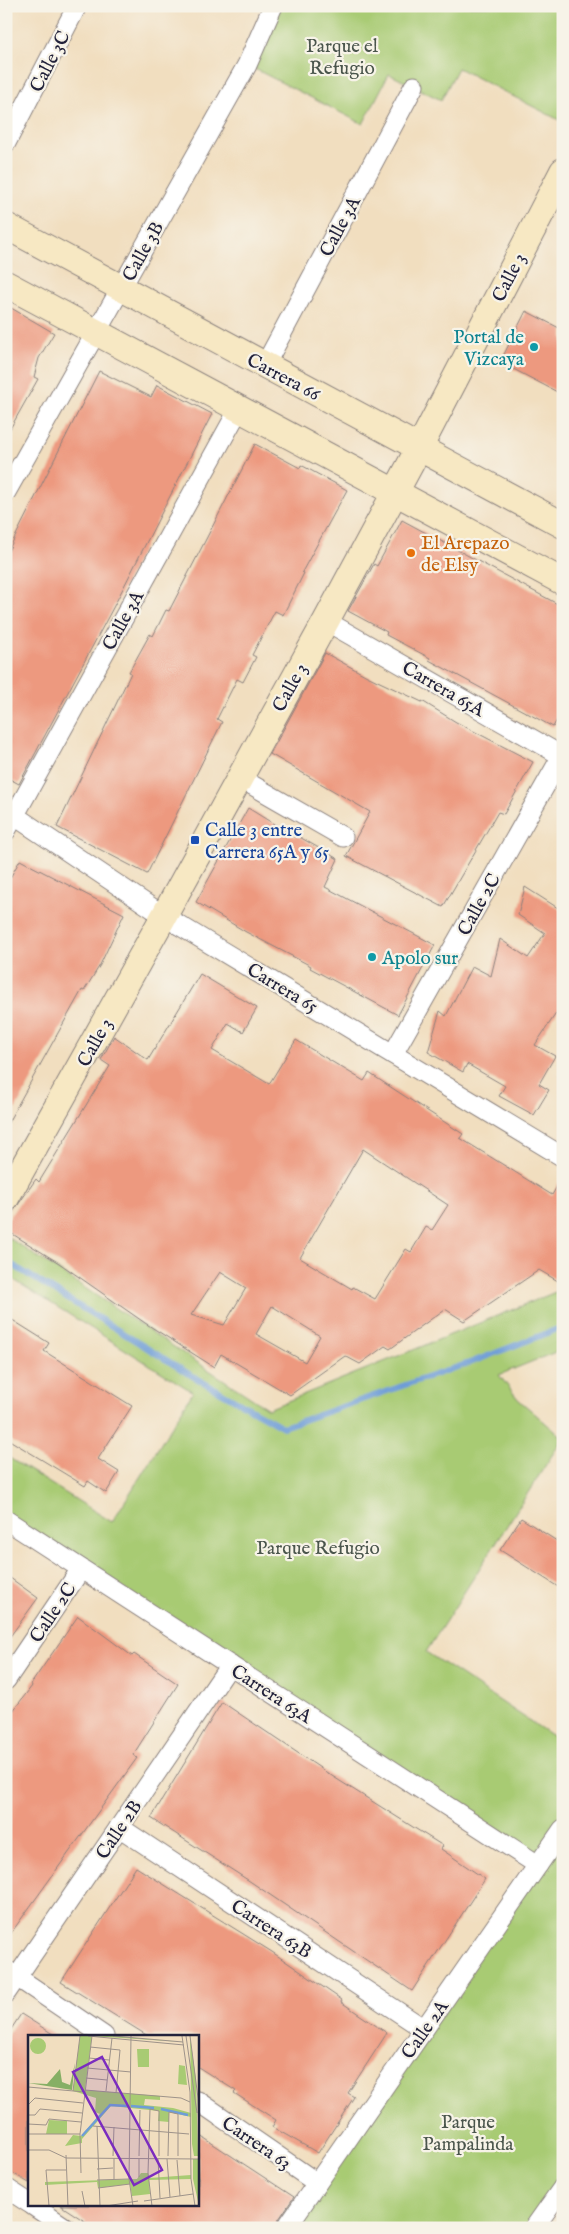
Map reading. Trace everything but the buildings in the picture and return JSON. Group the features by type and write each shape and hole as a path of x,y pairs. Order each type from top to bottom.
{"main road":[{"name":"Calle 3","path":"6,1198 164,916 326,620 419,448 563,171"},
{"name":"Carrera 66","path":"6,226 563,525"},
{"path":"6,284 563,582"}],"street":[{"name":"Calle 3C","path":"6,143 77,6"},
{"name":"Calle 3B","path":"6,492 247,64 273,6"},
{"name":"Calle 3A","path":"265,365 414,86"},
{"name":"Calle 3A","path":"9,819 239,409"},
{"name":"Carrera 65A","path":"326,620 562,755"},
{"name":"Calle 2C","path":"393,1054 562,755"},
{"path":"240,778 343,837"},
{"name":"Carrera 65","path":"9,819 164,916 563,1157"},
{"name":"Carrera 63A","path":"6,1520 538,1865"},
{"name":"Calle 2C","path":"6,1680 81,1569"},
{"name":"Calle 2B","path":"6,1993 12,1973 119,1827 230,1665"},
{"name":"Carrera 63B","path":"119,1827 424,2029"},
{"name":"Calle 2A","path":"286,2228 562,1833"},
{"path":"12,1973 103,2035"},
{"name":"Carrera 63","path":"199,2102 317,2183"},
{"path":"534,2228 563,2187"},
{"path":"6,2188 28,2203"},
{"path":"33,2206 66,2228"}],"green space":[{"name":"Parque el Refugio","path":"273,6 563,6 563,122 458,68 441,100 389,74 363,124 247,65"},
{"name":"Parque Refugio","path":"6,1236 268,1409 563,1289 563,1349 499,1375 518,1399 563,1438 426,1652 563,1743 563,2187 534,2228 286,2228 538,1865 6,1520 6,1456 112,1522 193,1392 6,1275"}],"waterway":[{"path":"6,1261 194,1377 283,1427 472,1362 563,1327"}],"place":[{"name":"Portal de Vizcaya","path":"534,347"},
{"name":"El Arepazo de Elsy","path":"411,553"},
{"name":"Calle 3 entre Carrera 65A y 65","path":"195,840"},
{"name":"Apolo sur","path":"372,957"}],"park label":[{"name":"Parque Pampalinda","path":"468,2132"}]}
